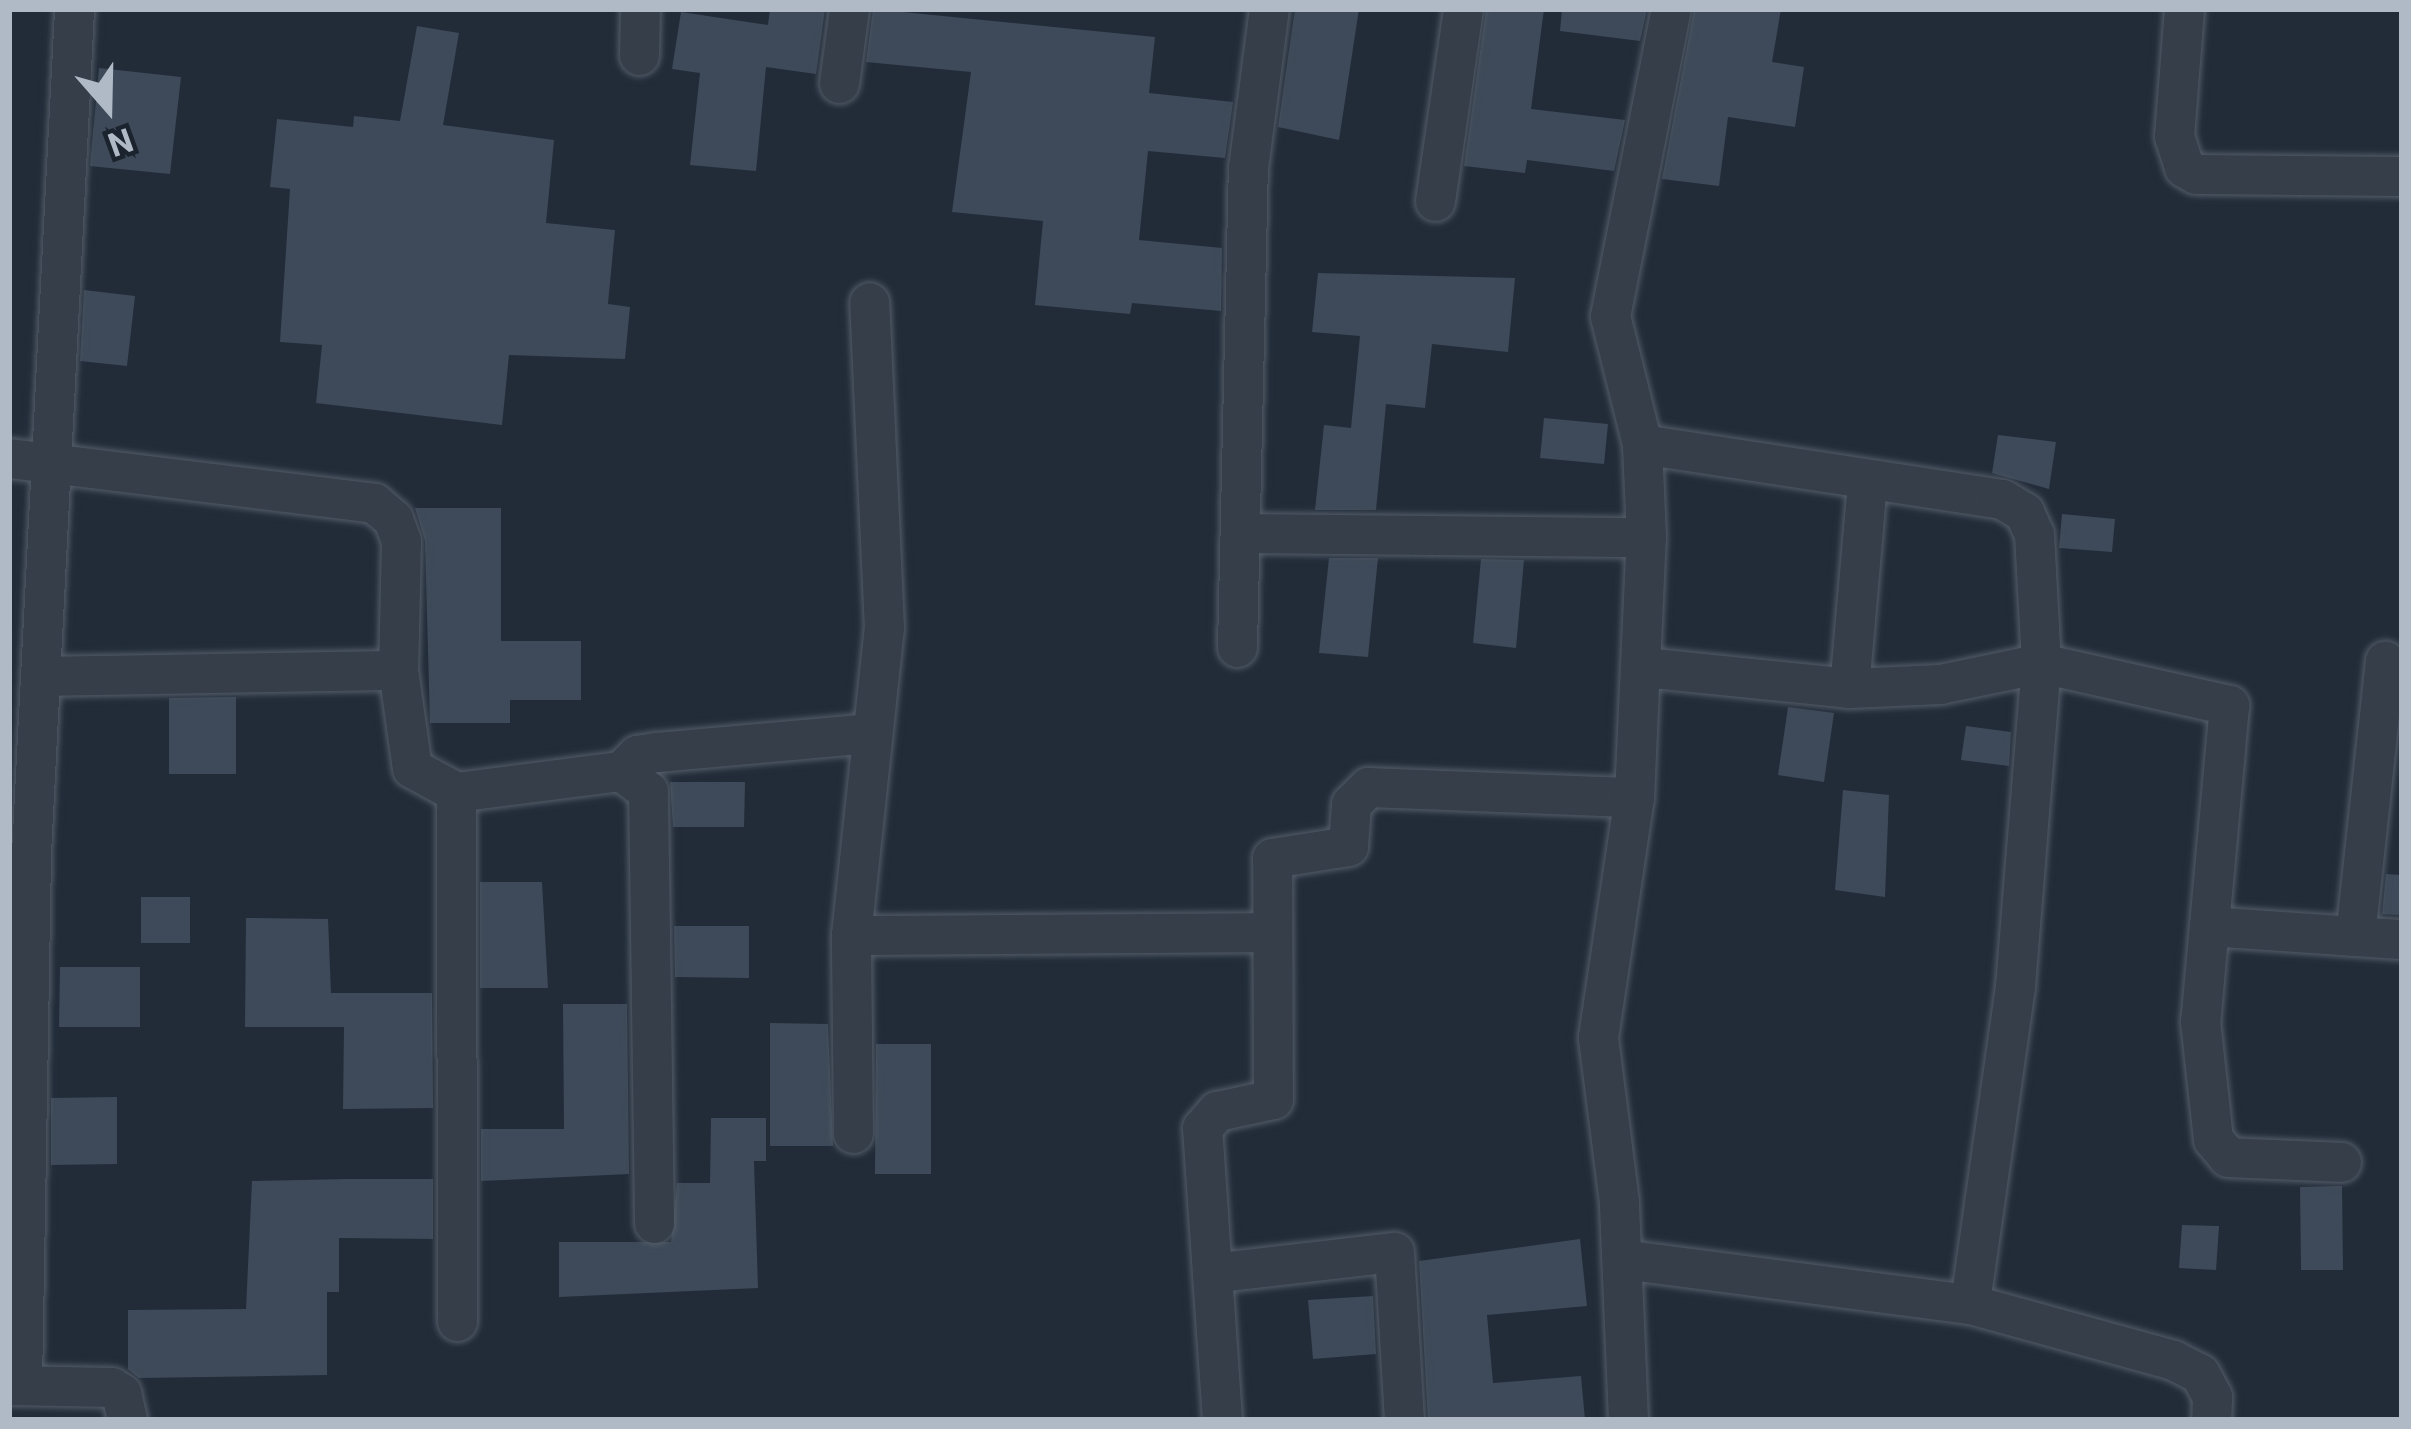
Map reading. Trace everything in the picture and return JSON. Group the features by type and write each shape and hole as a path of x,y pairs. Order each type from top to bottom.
{"street":[{"path":"74,9 27,461 43,676 31,853 16,1385 111,1387 121,1393 128,1420"},
{"path":"638,55 640,9"},
{"path":"839,83 850,9"},
{"path":"1237,646 1248,168 1269,9"},
{"path":"1435,201 1463,9"},
{"path":"1628,1420 1622,1259 1598,1037 1634,797 1646,537 1642,444 1610,316 1671,9"},
{"path":"2184,9 2174,136 2184,167 2196,174 2402,176"},
{"path":"853,1132 851,935 869,733 884,628 868,302"},
{"path":"1642,444 2002,499 2024,512 2034,534 2041,663 2015,986 1970,1304"},
{"path":"27,461 374,503 393,519 401,542 398,670 412,768 456,792 621,771 637,755 657,752 869,733"},
{"path":"1850,688 1867,481"},
{"path":"1240,533 1646,537"},
{"path":"2355,936 2385,661"},
{"path":"1643,668 1850,688 1940,684 2041,663 2229,705 2200,1022 2217,1152 2341,1162"},
{"path":"43,676 398,670"},
{"path":"621,771 648,791 654,809 654,1222"},
{"path":"1222,1420 1202,1128 1217,1111 1273,1099 1268,932 1273,858 1348,846 1351,804 1367,787 1634,797"},
{"path":"456,792 457,1321"},
{"path":"2209,926 2402,939"},
{"path":"851,935 1268,932"},
{"path":"1212,1273 1394,1252 1403,1420"},
{"path":"1622,1259 1970,1304 2173,1360 2200,1374 2212,1397 2211,1420"}],"building":[{"path":"770,9 825,9 816,74 766,67 756,171 690,165 700,73 672,69 681,12 768,25"},
{"path":"873,9 1155,37 1149,93 1233,102 1225,158 1148,151 1139,240 1222,248 1221,311 1132,303 1130,314 1035,305 1043,221 952,212 971,72 866,62"},
{"path":"1295,9 1359,9 1339,140 1278,127"},
{"path":"1486,9 1544,9 1531,109 1625,120 1614,171 1527,160 1525,173 1464,166"},
{"path":"1562,9 1647,9 1640,41 1560,31"},
{"path":"1694,9 1781,9 1772,62 1804,67 1795,127 1728,117 1719,186 1662,179"},
{"path":"417,26 459,33 443,125 554,140 546,223 615,230 608,304 630,307 625,359 509,355 502,425 316,403 322,345 280,342 290,189 270,187 277,119 353,127 354,116 400,121"},
{"path":"99,68 181,77 170,174 90,166"},
{"path":"1318,273 1515,278 1508,352 1432,344 1425,408 1386,404 1376,510 1315,510 1324,425 1351,428 1360,336 1312,332"},
{"path":"84,290 135,296 127,366 80,361"},
{"path":"1544,418 1608,424 1604,464 1540,458"},
{"path":"1998,435 2056,442 2049,489 1992,473"},
{"path":"415,508 501,508 501,641 581,641 581,700 510,700 510,723 430,723 425,541"},
{"path":"2062,514 2115,519 2112,552 2059,548"},
{"path":"1329,558 1378,558 1368,657 1319,653"},
{"path":"1481,559 1524,560 1516,648 1473,643"},
{"path":"236,697 236,774 169,774 169,698"},
{"path":"1788,707 1834,713 1824,782 1778,775"},
{"path":"1966,726 2011,732 2009,766 1961,760"},
{"path":"670,782 745,782 744,827 673,827"},
{"path":"1843,790 1889,795 1885,897 1835,890"},
{"path":"2386,874 2402,875 2402,915 2382,914"},
{"path":"480,882 542,882 548,988 480,988"},
{"path":"141,897 190,897 190,943 141,943"},
{"path":"246,918 328,919 331,993 432,993 433,1108 343,1109 344,1027 245,1027"},
{"path":"674,926 749,926 749,978 675,977"},
{"path":"60,967 140,967 140,1027 59,1027"},
{"path":"563,1004 627,1004 629,1174 481,1181 481,1129 564,1129"},
{"path":"770,1023 828,1024 833,1146 770,1146"},
{"path":"876,1044 931,1044 931,1174 875,1174"},
{"path":"117,1097 117,1164 51,1165 51,1098"},
{"path":"711,1118 766,1118 766,1161 754,1161 758,1288 559,1297 559,1242 671,1242 677,1183 710,1183"},
{"path":"433,1179 433,1239 339,1238 339,1292 327,1292 327,1375 139,1378 128,1369 128,1310 246,1309 252,1181"},
{"path":"2342,1186 2343,1270 2301,1270 2300,1187"},
{"path":"2182,1225 2219,1226 2216,1270 2179,1268"},
{"path":"1580,1239 1587,1306 1487,1315 1493,1383 1581,1376 1585,1420 1428,1420 1419,1261"},
{"path":"1373,1296 1376,1354 1313,1359 1308,1300"}]}
